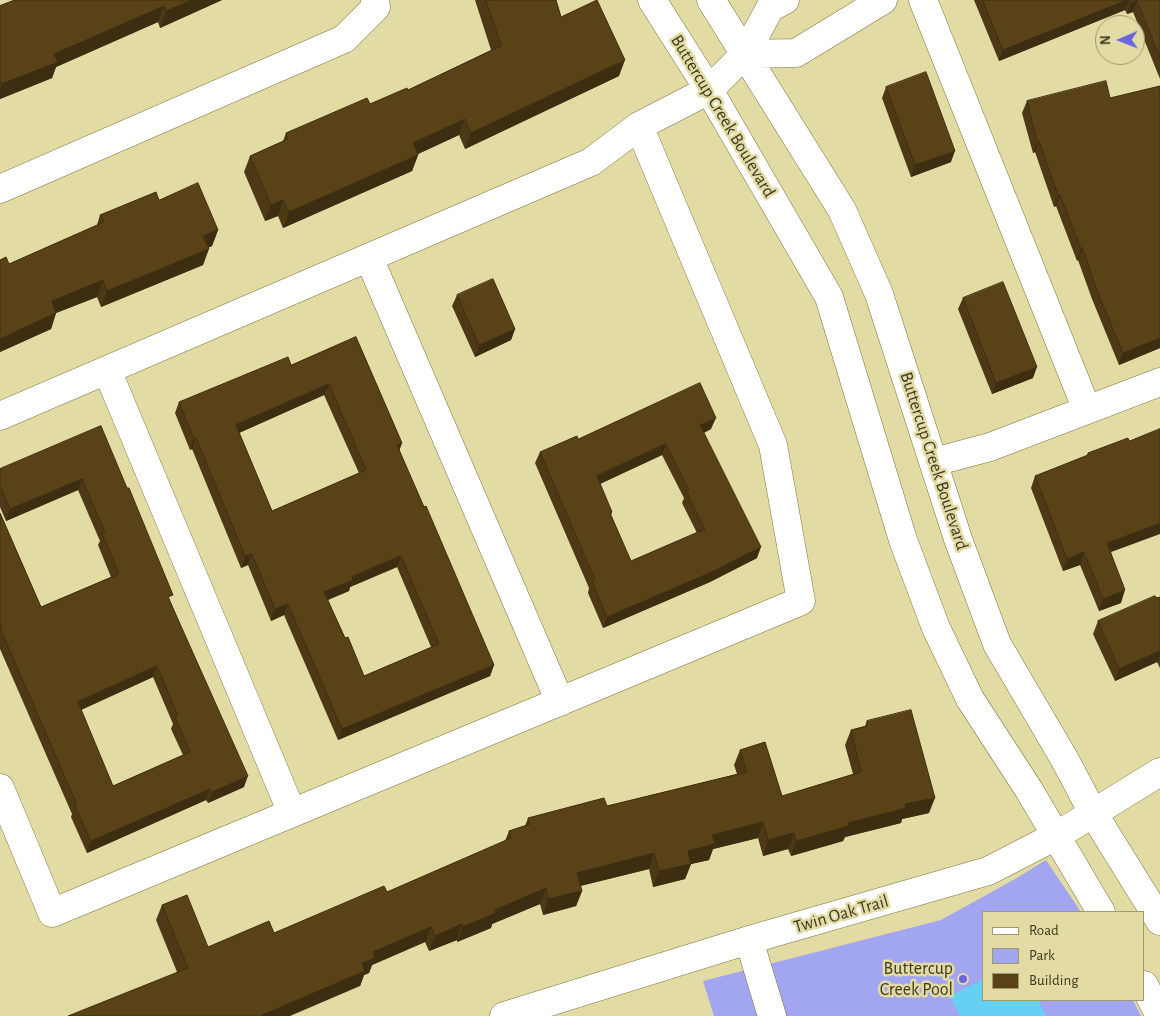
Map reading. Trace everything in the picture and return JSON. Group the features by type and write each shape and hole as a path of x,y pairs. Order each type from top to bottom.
{"street":[{"path":"0,189 344,39 376,6 375,0"},
{"name":"Buttercup Creek Boulevard","path":"652,0 709,90 829,297 903,540 936,628 970,699 1029,790 1100,911"},
{"name":"Buttercup Creek Boulevard","path":"711,0 842,210 879,294 958,539 997,644 1066,760 1093,813 1160,921"},
{"path":"0,416 591,162 639,126 709,90 745,54 770,8 785,0"},
{"path":"745,54 796,53 883,0"},
{"path":"923,0 1087,410"},
{"path":"0,788 52,913 801,601 773,444 639,126"},
{"path":"369,258 560,702"},
{"path":"107,370 292,813"},
{"path":"934,462 990,446 1160,382"},
{"name":"Twin Oak Trail","path":"504,1016 749,940 988,871 1056,836 1160,772"},
{"path":"749,940 772,1016"},
{"path":"1145,987 1160,1016"}],"green space":[{"path":"1046,860 1080,911 982,911 982,1001 1134,1001 1141,1016 714,1016 703,981 941,920"}],"shaded area":[{"path":"982,980 982,1001 1038,1001 1046,1016 960,1016 950,996"}],"building":[{"path":"15,0 192,0 166,11 164,6 54,54 58,62 2,84 0,81 0,6"},
{"path":"486,0 556,0 561,17 597,0 625,60 471,133 465,119 413,143 418,155 289,212 283,200 271,205 250,156 288,139 286,133 367,98 370,104 407,88 408,90 501,46"},
{"path":"983,0 1127,0 1003,50"},
{"path":"1129,0 1160,0 1160,58 1145,21 1145,15 1143,15 1137,1 1131,3"},
{"path":"926,72 955,151 915,165 886,87"},
{"path":"1106,81 1110,98 1160,86 1160,338 1123,353 1096,288 1083,249 1081,249 1060,195 1058,195 1039,141 1037,142 1027,101"},
{"path":"198,183 218,230 203,236 209,249 107,291 103,280 52,301 56,313 0,339 0,260 6,257 9,264 104,222 100,215 156,192 159,200"},
{"path":"493,279 515,329 479,345 457,295"},
{"path":"1003,282 1037,367 996,383 963,298"},
{"path":"356,337 402,443 397,445 424,507 426,506 494,665 342,729 288,604 275,609 252,554 245,556 179,402 288,357 291,365","holes":["329,384 366,470 272,511 236,425","401,556 439,644 364,676 348,637 345,638 324,592 353,580 352,577"]},
{"path":"700,383 716,418 700,425 761,547 714,571 607,617 592,582 595,580 540,452 577,436 578,439","holes":["666,444 689,490 686,491 705,529 631,561 610,513 612,512 597,476"]},
{"path":"101,426 173,595 168,597 248,776 212,792 210,789 91,841 0,628 2,627 0,623 0,513 41,607 119,574 102,533 105,532 82,479 10,509 0,486 0,469","holes":["157,666 178,716 175,717 190,752 113,786 78,702"]},
{"path":"1160,429 1160,523 1107,543 1125,590 1103,599 1084,552 1067,559 1035,476 1088,455 1088,453 1128,438 1129,441"},
{"path":"1155,596 1157,598 1160,597 1160,651 1119,669 1098,621"},
{"path":"911,710 935,798 905,804 906,808 848,823 849,826 796,841 794,833 768,840 763,822 712,835 715,844 688,851 691,864 659,871 654,853 577,873 582,891 548,899 546,888 495,910 496,913 463,927 462,924 435,936 431,927 373,952 375,958 362,963 365,971 260,1016 68,1016 188,968 162,905 187,895 208,947 269,921 274,933 384,886 387,892 511,838 509,831 530,824 528,818 604,798 607,806 747,772 740,750 765,742 782,796 861,772 851,730 867,726 867,721"}],"place":[{"name":"Buttercup Creek Pool","path":"963,979"}]}
